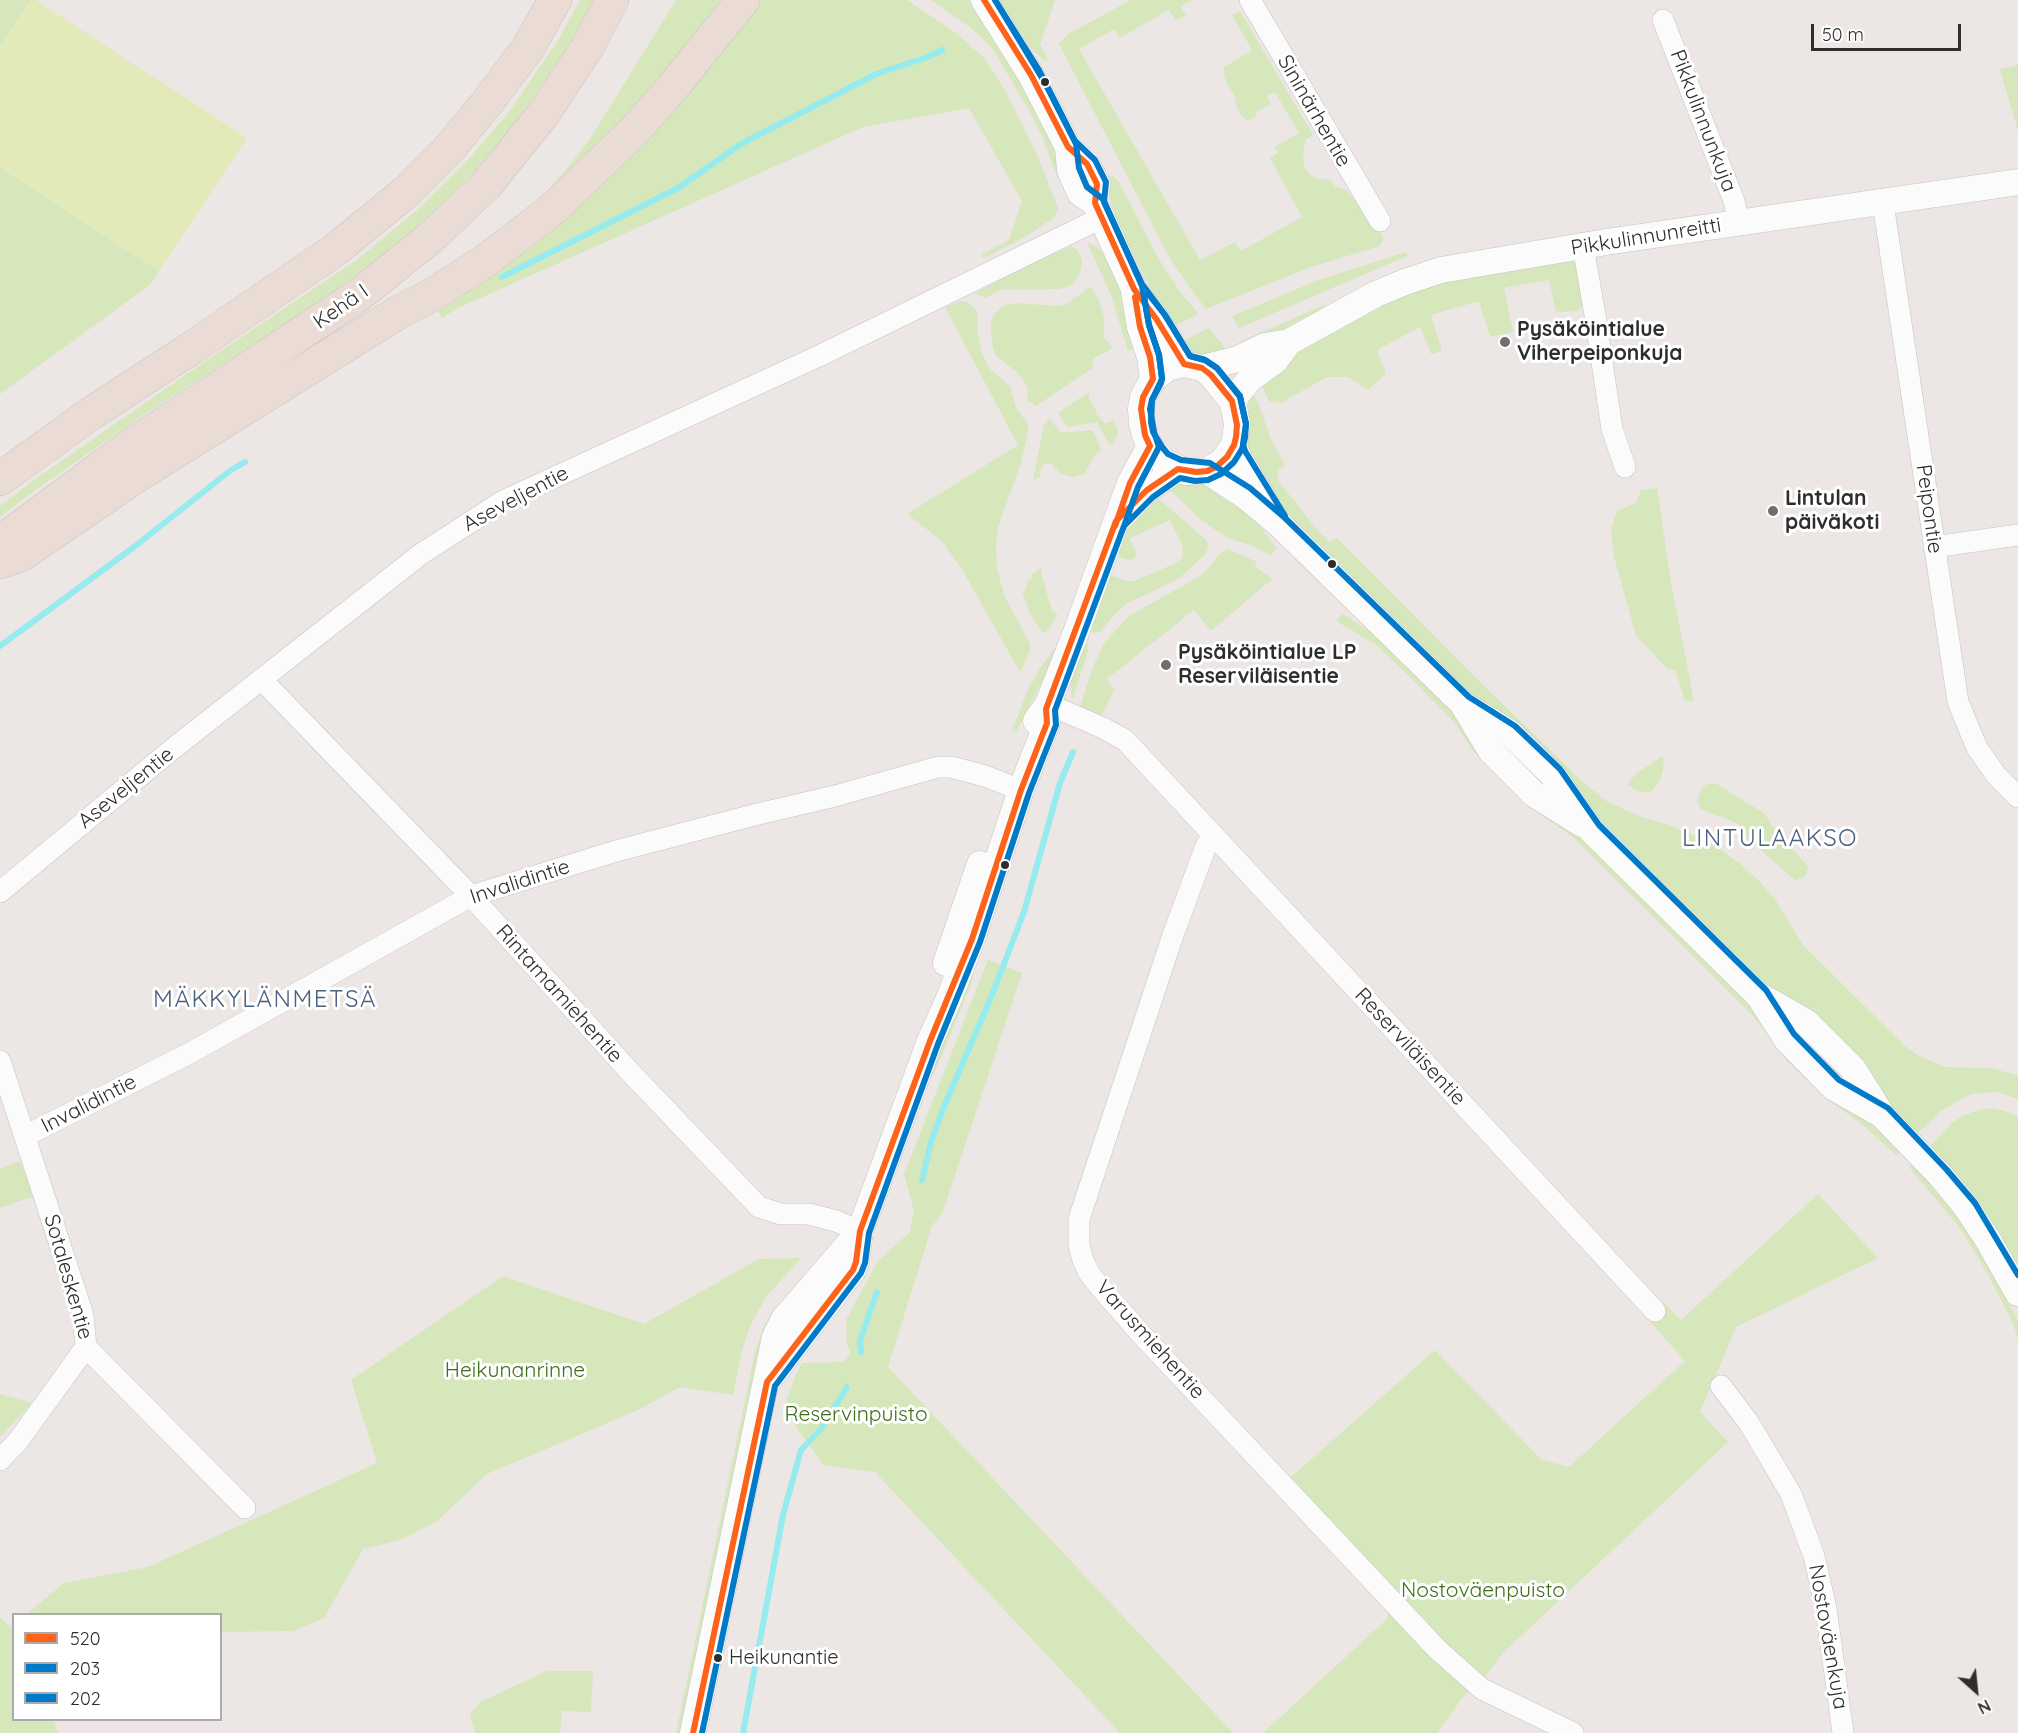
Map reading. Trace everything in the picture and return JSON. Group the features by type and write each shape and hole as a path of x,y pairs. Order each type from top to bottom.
{"highway":[{"path":"0,479 90,414 335,250 406,192 448,150 486,104 528,48 555,0"},
{"name":"Kehä I","path":"0,542 130,446 359,295 430,238 486,184 544,112 588,46 612,0"},
{"path":"0,562 21,555 138,475 485,261 556,206 604,161 653,110 743,0"}],"street":[{"path":"984,0 1031,75 1068,147 1087,164 1097,184 1098,211 1134,289 1193,366 1220,383 1232,400 1237,425 1234,446 1237,455 1279,524"},
{"name":"Sininärhentie","path":"1250,0 1380,221"},
{"name":"Pikkulinnunkuja","path":"1663,20 1734,201 1739,223"},
{"name":"Pikkulinnunreitti","path":"1193,366 1238,359 1265,346 1289,342 1376,294 1441,270 1583,246 2018,182"},
{"name":"Peipontie","path":"1883,202 1958,702 1977,748 1996,775 2018,797"},
{"name":"Aseveljentie","path":"0,892 261,679 421,554 502,501 821,355 1098,211"},
{"path":"1583,246 1612,429 1625,467"},
{"path":"1134,289 1140,327 1150,357 1153,379"},
{"name":"Pikkulinnunreitti","path":"1232,400 1250,379 1275,361 1289,342"},
{"path":"1193,366 1168,368 1153,379 1143,397 1141,409 1145,435 1150,446 1163,461 1178,469 1196,472 1207,471 1222,462 1234,446"},
{"path":"693,1733 767,1382 853,1270 860,1231 930,1041 949,952 1015,788 1037,718 1047,707 1130,483 1150,446"},
{"path":"1116,521 1148,490 1178,469"},
{"path":"1207,471 1244,495 1279,524 1463,704 1517,739 1553,775 1592,831 1759,996 1806,1022 1854,1070 1882,1115 1941,1176 1967,1208 2018,1293"},
{"path":"1934,547 2018,535"},
{"name":"Rintamamiehentie","path":"261,679 471,896 630,1072 759,1207 781,1214 809,1214 836,1221 860,1231"},
{"name":"Reserviläisentie","path":"1047,707 1103,728 1125,740 1655,1311"},
{"name":"Invalidintie","path":"26,1136 190,1053 471,896 616,851 836,796 938,767 951,767 985,776 1015,788"},
{"name":"Varusmiehentie","path":"1214,836 1206,846 1173,934 1079,1219 1079,1246 1083,1260 1089,1273 1100,1287 1149,1342 1438,1650 1482,1689 1573,1733"},
{"name":"Sotaleskentie","path":"0,1061 83,1315 86,1347 245,1508"},
{"path":"0,1460 18,1441 86,1347"},
{"name":"Nostoväenkuja","path":"1721,1386 1749,1424 1791,1494 1814,1556 1826,1608 1838,1682 1843,1733"}],"green space":[{"path":"0,0 31,0 0,47"},
{"path":"31,0 36,0 247,138 159,271 0,167 0,47"},
{"path":"580,0 594,0 567,48 517,121 473,173 430,216 368,267 320,301 142,416 0,517 0,506 34,480 358,259 416,211 467,161 509,112 557,42"},
{"path":"676,0 734,0 649,104 524,216 590,139"},
{"path":"757,0 907,0 956,33 985,59 1007,94 1037,155 1058,208 1055,217 1025,237 984,258 982,254 1009,240 1022,201 969,108 863,127 458,308 442,318 435,306"},
{"path":"931,0 969,0 1013,67 1047,128 1062,168 1061,181 1030,112 992,48 971,28"},
{"path":"996,0 1055,0 1040,44 1048,60 1045,62 1017,34"},
{"path":"1131,0 1192,0 1181,7 1186,15 1176,21 1169,10 1119,38 1114,29 1079,49 1200,260 1235,242 1241,251 1302,217 1270,158 1278,153 1275,147 1299,133 1275,92 1267,96 1271,104 1257,111 1255,117 1248,121 1241,115 1234,94 1226,83 1223,68 1252,50 1232,15 1240,11 1313,135 1306,139 1303,151 1304,165 1308,173 1315,178 1330,180 1336,187 1346,190 1381,232 1383,239 1380,246 1311,267 1206,309 1169,257 1059,44 1068,34"},
{"path":"2018,65 2018,131 2000,69"},
{"path":"0,167 159,271 150,285 0,394"},
{"path":"1107,175 1118,180 1158,258 1181,293 1199,314 1170,328 1117,221 1103,177"},
{"path":"1087,242 1096,246 1107,256 1127,307 1140,345 1128,351 1112,298"},
{"path":"1072,246 1078,251 1082,261 1078,277 1073,284 1059,289 1001,290 985,298 975,293 1039,260"},
{"path":"1406,252 1407,256 1239,328 1232,316 1319,280"},
{"path":"1568,256 1576,264 1584,297 1582,306 1577,311 1556,312 1549,280 1504,288 1513,332 1490,337 1479,301 1431,315 1442,351 1431,354 1420,327 1377,350 1386,374 1368,390 1348,377 1327,377 1281,403 1269,401 1260,381 1295,353 1341,324 1427,283"},
{"path":"1088,288 1095,292 1100,304 1104,317 1104,337 1113,348 1094,358 1092,363 1094,367 1036,406 1027,400 1028,389 1023,379 996,356 991,334 991,321 994,314 1005,305 1016,303 1056,306 1067,304"},
{"path":"962,301 969,303 978,313 977,328 982,354 990,369 1010,386 1016,408 1028,424 1021,463 998,527 996,546 997,568 1006,599 1030,644 1030,651 1020,672 963,571 942,541 907,514 1018,445 945,307"},
{"path":"1324,305 1327,310 1296,327 1239,345 1242,341"},
{"path":"1209,328 1230,357 1194,355 1181,342"},
{"path":"1089,392 1089,399 1097,415 1106,424 1114,420 1118,431 1112,444 1108,443 1097,422 1068,427 1058,413"},
{"path":"1252,393 1257,400 1272,442 1284,463 1284,466 1277,470 1279,482 1319,532 1330,542 1337,538 1585,784 1608,802 1641,817 1698,837 1739,863 1775,899 1803,945 1906,1047 1921,1057 1946,1067 1989,1068 2018,1075 2018,1099 1997,1092 1971,1094 1941,1111 1917,1134 1295,524 1280,507 1248,457 1245,412"},
{"path":"1050,419 1061,433 1093,430 1101,450 1084,474 1073,477 1060,473 1050,463 1046,463 1042,466 1040,477 1033,480 1044,425"},
{"path":"1180,482 1207,483 1248,512 1277,548 1270,555 1253,546 1228,538 1214,529 1168,488"},
{"path":"1657,488 1671,582 1694,701 1685,701 1675,669 1667,669 1636,635 1614,557 1611,529 1617,511 1636,503 1641,490"},
{"path":"1155,496 1205,539 1209,546 1205,555 1178,579 1128,603 1100,632 1094,633 1088,630 1107,580 1112,576 1134,581 1176,563 1182,558 1183,547 1170,520 1130,538 1137,554 1134,559 1121,558 1117,552 1123,532"},
{"path":"1227,549 1257,562 1255,566 1272,579 1211,631 1194,610 1107,679 1114,690 1103,713 1097,718 1079,710 1092,669 1103,645 1123,622 1134,613 1202,575"},
{"path":"1042,566 1041,572 1052,611 1058,615 1046,633 1042,632 1030,613 1022,591 1025,591 1028,581 1032,579 1031,574"},
{"path":"1343,614 1371,632 1863,1116 1901,1150 1896,1155 1864,1126 1824,1096 1789,1063 1753,1016 1573,837 1528,806 1514,793 1473,751 1456,724 1409,676 1376,645 1336,621"},
{"path":"1083,640 1089,648 1072,700 1070,679"},
{"path":"1059,643 1016,732 1012,730 1028,689 1042,665"},
{"path":"1662,756 1663,771 1658,784 1650,793 1637,791 1627,784 1636,774"},
{"path":"1707,784 1717,784 1765,814 1776,832 1809,868 1805,876 1796,881 1743,835 1739,824 1701,809 1697,802 1701,789"},
{"name":"Reservinpuisto","path":"988,960 1022,973 942,1214 932,1226 888,1367 1233,1733 1120,1733 875,1472 823,1465 784,1409 802,1363 843,1362 851,1354 847,1345 846,1320 878,1261 909,1233 914,1211 904,1174"},
{"path":"968,975 974,977 933,1076 931,1075"},
{"path":"1992,1108 2014,1114 2018,1118 2018,1264 1987,1215 1930,1146 1953,1122 1964,1115"},
{"path":"20,1161 34,1196 0,1208 0,1169"},
{"path":"1914,1163 1965,1226 1991,1267 2018,1321 2018,1340 2013,1323 1986,1271 1960,1228 1909,1167"},
{"name":"Nostoväenpuisto","path":"1818,1194 1878,1258 1736,1327 1700,1412 1728,1442 1503,1653 1483,1679 1463,1697 1437,1733 1263,1733 1387,1619 1393,1592 1290,1478 1435,1350 1542,1460 1569,1467 1685,1361 1646,1317 1661,1300 1681,1320"},
{"name":"Heikunanrinne","path":"801,1258 766,1297 749,1328 733,1395 680,1387 640,1409 487,1474 436,1522 400,1540 363,1549 324,1618 293,1631 222,1632 222,1613 28,1613 64,1583 148,1567 377,1463 351,1380 503,1276 644,1324 759,1259"},
{"path":"807,1272 812,1277 790,1302 684,1733 676,1733 755,1352 763,1328 772,1313"},
{"path":"0,1394 32,1403 0,1437"},
{"path":"0,1617 12,1627 12,1721 54,1721 58,1733 0,1733"},
{"path":"547,1671 593,1671 591,1712 562,1711 560,1733 475,1733 470,1714 480,1702"}],"waterway":[{"path":"502,277 678,188 741,144 876,74 942,50"},
{"path":"0,646 134,547 231,470 245,462"},
{"path":"922,1180 931,1142 945,1104 990,1000 1024,912 1060,783 1073,752"},
{"path":"861,1352 860,1341 877,1292"},
{"path":"743,1733 783,1515 801,1450 821,1429 847,1387"}],"transit line":[{"name":"520","path":"693,1733 767,1382 853,1270 860,1231 930,1041 972,939 1021,790 1047,723 1046,709 1116,521 1147,490 1178,469 1196,472 1216,467 1227,457 1236,437 1237,425 1232,401 1211,375 1202,368 1184,364 1157,320 1134,289 1095,203 1097,184 1087,164 1068,147 1031,75 984,0"},
{"name":"203","path":"702,1733 775,1386 861,1273 865,1263 869,1233 938,1044 980,942 1029,793 1056,725 1055,710 1124,526 1153,497 1180,478 1195,481 1208,480 1221,474 1234,462 1242,449 1245,438 1246,424 1240,397 1217,368 1205,360 1190,356 1165,315 1142,284 1104,202 1106,182 1095,160 1075,141 1039,70 995,0"},
{"name":"202","path":"995,0 1045,83 1076,144 1079,168 1087,187 1103,199 1142,286 1149,325 1159,355 1162,379 1152,400 1151,422 1153,432 1163,448 1168,454 1181,460 1210,463 1250,488 1285,518 1469,697 1515,726 1560,769 1599,825 1766,990 1794,1034 1839,1080 1888,1108 1947,1170 1975,1203 2018,1275"},
{"name":"202","path":"1145,290 1165,315 1190,356 1205,360 1217,368 1240,396 1246,424 1243,444 1245,451 1285,516"},
{"name":"203","path":"1123,529 1138,487 1159,447 1150,409 1162,378 1159,355 1149,325 1144,296"},
{"name":"520","path":"1115,526 1130,483 1150,446 1145,435 1141,409 1143,397 1153,379 1135,297"}],"place":[{"name":"Pysäköintialue Viherpeiponkuja","path":"1505,342"},
{"name":"Lintulan päiväkoti","path":"1773,511"},
{"name":"Pysäköintialue LP Reserviläisentie","path":"1166,665"},
{"name":"Heikunantie","path":"718,1658"}],"district":[{"name":"LINTULAAKSO","path":"1770,839"},
{"name":"MÄKKYLÄNMETSÄ","path":"265,1000"}]}
